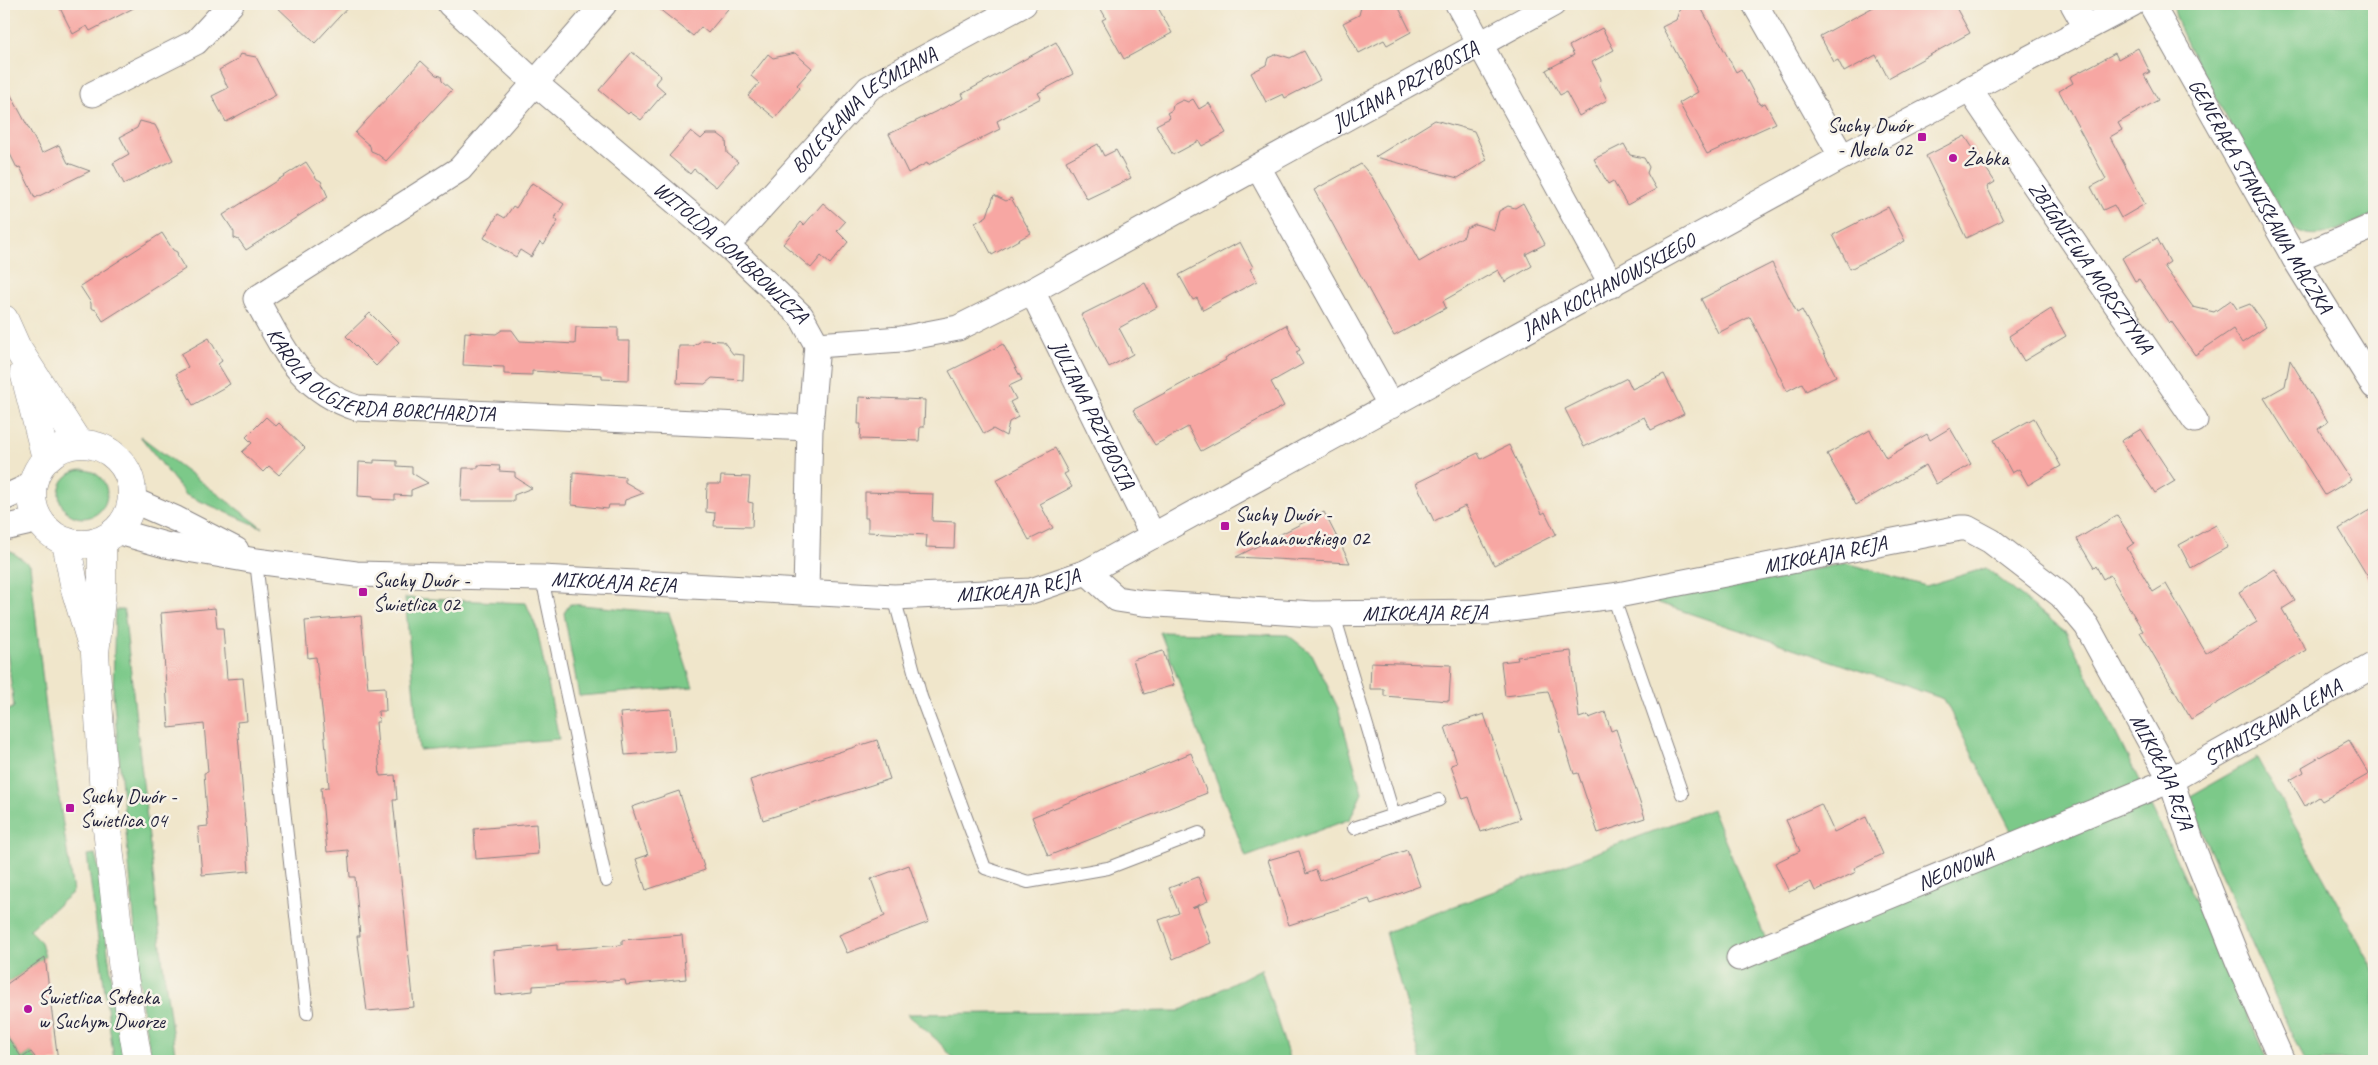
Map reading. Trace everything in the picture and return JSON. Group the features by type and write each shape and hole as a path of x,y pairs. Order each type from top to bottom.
{"street":[{"path":"93,94 196,42 231,4"},
{"name":"WITOLDA GOMBROWICZA","path":"450,4 535,83 727,245 801,316 817,344 810,428 806,591"},
{"name":"KAROLA OLGIERDA BORCHARDTA","path":"604,4 460,169 256,299 293,365 329,397 357,408 810,428"},
{"name":"BOLESŁAWA LEŚMIANA","path":"727,245 869,88 1024,4"},
{"path":"1458,4 1612,284"},
{"name":"JULIANA PRZYBOSIA","path":"817,344 901,339 958,328 1032,291 1480,42 1553,4"},
{"path":"1755,4 1842,157"},
{"path":"2073,4 2086,27"},
{"name":"JANA KOCHANOWSKIEGO","path":"1087,572 1842,157 2132,4"},
{"name":"GENERAŁA STANISŁAWA MACZKA","path":"2151,4 2295,258 2374,386"},
{"name":"ZBIGNIEWA MORSZTYNA","path":"1969,89 2195,420"},
{"path":"1258,166 1391,406"},
{"path":"2295,258 2374,226"},
{"name":"JULIANA PRZYBOSIA","path":"1032,291 1153,536"},
{"path":"4,319 17,348 79,444"},
{"path":"17,348 46,458"},
{"path":"79,444 98,446 110,452 121,461 128,473 132,486 132,500 128,514 109,535 81,544 66,542 53,536 39,520 31,498 32,485 37,470 46,458 58,449 79,444"},
{"path":"4,498 32,485"},
{"name":"MIKOŁAJA REJA","path":"132,500 176,519 256,561"},
{"path":"4,528 39,520"},
{"name":"MIKOŁAJA REJA","path":"109,535 256,561 356,574 542,578 894,597 1031,591 1087,572 1117,598 1181,606 1334,615 1487,612 1613,596 1960,528 1968,528 1991,541 2061,595 2087,626 2171,780 2195,853 2266,1028 2282,1061"},
{"path":"109,535 95,653 106,818 123,972 138,1061"},
{"path":"66,542 75,589 95,653"},
{"name":"STANISŁAWA LEMA","path":"2171,780 2373,668"},
{"name":"NEONOWA","path":"1740,958 2171,780"}],"lane":[{"path":"256,561 307,1013"},
{"path":"542,578 606,881"},
{"path":"1613,596 1682,794"},
{"path":"894,597 921,697 985,868 1028,882 1108,868 1199,832"},
{"path":"1334,615 1393,813"},
{"path":"1354,828 1393,813 1439,800"}],"green space":[{"path":"2174,4 2374,4 2374,214 2343,228 2320,234 2299,232 2290,225 2203,75 2187,43 2177,18"},
{"path":"140,436 263,528 186,495"},
{"path":"78,470 88,470 100,477 107,489 107,499 100,511 88,518 78,518 70,514 63,507 59,499 59,489 63,481 70,474"},
{"path":"5,547 30,565 46,709 73,892 29,930 41,942 45,957 4,986 4,713 14,707 4,626"},
{"path":"1847,563 1926,586 1986,568 2066,632 2156,815 2268,1061 1421,1061 1386,932 1712,809 1774,959 2018,844 1944,699 1653,601"},
{"path":"405,598 526,603 537,629 559,739 419,750"},
{"path":"570,604 669,613 693,687 579,696 564,613"},
{"path":"115,610 124,610 163,965 176,1061 152,1061 143,1015 113,692"},
{"path":"1160,632 1288,635 1312,654 1338,708 1362,793 1350,819 1246,857"},
{"path":"2257,758 2374,969 2374,1061 2304,1061 2187,798"},
{"path":"95,854 99,870 108,953 124,1061 114,1061 87,855"},
{"path":"1261,969 1290,1061 956,1061 937,1040 907,1014 1179,1011"},
{"path":"4,1032 22,1058 31,1052 38,1061 4,1061"}],"building":[{"path":"58,4 141,4 90,31 87,26 73,34"},
{"path":"274,4 351,4 315,43"},
{"path":"653,4 732,4 708,33 701,27 693,36"},
{"path":"1098,4 1156,4 1172,33 1124,59 1102,20 1106,18"},
{"path":"1369,4 1397,4 1411,32 1387,45 1384,40 1359,53 1343,23 1359,15 1361,7"},
{"path":"1690,4 1699,4 1736,72 1741,69 1760,105 1765,103 1776,123 1707,154 1679,103 1698,92 1662,27 1676,20 1680,8"},
{"path":"1879,4 1954,4 1970,33 1888,78 1876,55 1844,72 1838,60 1834,62 1820,36"},
{"path":"1602,28 1614,50 1592,62 1601,79 1600,86 1607,100 1579,116 1566,92 1560,95 1546,70 1574,55 1569,46"},
{"path":"1056,42 1073,74 1038,93 1041,98 997,121 1000,129 908,173 889,134 964,98 962,94"},
{"path":"2138,48 2150,72 2144,75 2158,100 2118,123 2122,130 2110,137 2145,204 2121,218 2114,205 2103,210 2091,187 2106,179 2059,91 2073,83 2070,77 2115,53 2118,59"},
{"path":"1304,51 1320,80 1285,98 1283,94 1266,102 1251,73 1266,65 1268,58 1277,54 1290,58"},
{"path":"632,52 661,76 655,83 665,92 641,120 630,112 628,114 599,90"},
{"path":"795,53 812,68 797,85 800,88 775,118 748,96 759,83 751,76 768,54 773,58"},
{"path":"240,54 256,57 276,95 226,122 212,96 228,88 219,70 237,60"},
{"path":"421,61 436,75 441,76 442,81 452,90 386,161 371,151 370,146 355,133"},
{"path":"4,82 42,153 59,145 68,163 90,171 35,198 20,167 17,168 4,142"},
{"path":"1193,99 1199,109 1209,103 1226,133 1202,146 1199,141 1173,155 1156,125 1170,118 1167,113 1172,110 1173,105 1183,100 1188,102"},
{"path":"1435,120 1474,131 1487,160 1458,178 1375,157"},
{"path":"140,121 155,125 173,160 124,184 113,163 129,154 120,137 137,128"},
{"path":"691,131 701,139 706,134 718,134 726,140 727,153 738,162 716,187 694,169 690,174 669,156"},
{"path":"1965,136 1995,182 1987,187 2003,220 1966,238 1926,156"},
{"path":"1098,144 1104,156 1116,150 1131,178 1087,199 1066,161"},
{"path":"1624,144 1630,155 1644,158 1649,167 1647,173 1656,189 1627,205 1613,181 1608,184 1594,159"},
{"path":"306,162 317,179 321,181 328,197 246,250 239,240 234,238 234,232 223,215"},
{"path":"1361,164 1372,177 1419,262 1464,236 1466,228 1475,224 1494,230 1499,211 1508,206 1515,208 1523,203 1545,244 1526,254 1532,266 1505,282 1498,270 1443,301 1446,308 1394,336 1314,190"},
{"path":"532,183 564,204 554,219 558,221 544,245 540,242 531,257 520,250 516,257 484,238 498,214 505,218 513,206 516,208"},
{"path":"994,195 1006,201 1011,198 1031,233 992,255 975,223 987,216"},
{"path":"823,203 845,222 837,231 848,242 830,264 821,256 811,268 783,244 801,222 804,225"},
{"path":"1888,207 1905,241 1850,269 1833,235"},
{"path":"162,233 173,250 177,252 185,269 103,321 96,310 91,308 91,303 80,286"},
{"path":"2157,238 2170,262 2164,266 2193,307 2214,312 2231,300 2237,309 2250,304 2266,327 2242,343 2233,329 2195,355 2171,321 2169,323 2139,279 2135,281 2122,258"},
{"path":"1240,242 1253,267 1250,269 1257,281 1203,310 1197,298 1193,300 1179,275"},
{"path":"1772,263 1797,313 1802,310 1836,376 1806,391 1802,383 1787,391 1750,317 1718,333 1701,299"},
{"path":"1145,283 1157,307 1119,328 1133,354 1109,367 1081,315"},
{"path":"2051,309 2066,336 2024,361 2009,336"},
{"path":"370,313 399,342 376,366 346,336"},
{"path":"1286,325 1300,350 1296,352 1303,364 1271,382 1284,406 1201,451 1188,427 1155,445 1133,410"},
{"path":"576,327 618,328 618,341 630,341 629,380 602,379 602,375 532,371 532,375 504,374 504,367 463,365 465,332 496,334 502,330 512,330 520,341 575,344"},
{"path":"209,338 222,361 218,364 230,384 193,405 176,374 188,367 181,354"},
{"path":"703,340 723,341 733,354 744,355 743,380 712,378 705,384 677,383 679,346 693,346"},
{"path":"1003,344 1022,380 1009,386 1016,399 1010,402 1018,417 1009,422 1006,436 993,429 984,434 949,371"},
{"path":"2290,360 2328,422 2318,429 2351,480 2325,495 2264,398 2285,386"},
{"path":"1664,374 1684,414 1651,430 1644,417 1584,447 1565,409 1627,378 1632,389"},
{"path":"859,397 925,400 924,427 920,427 919,441 860,439 861,424 858,424"},
{"path":"266,417 276,426 279,423 305,448 279,475 269,466 263,472 242,452 252,443 246,437"},
{"path":"2034,418 2061,466 2028,485 2019,469 2012,473 1994,440"},
{"path":"1950,428 1971,464 1936,484 1926,465 1856,505 1827,454 1870,430 1886,458 1927,434 1930,440"},
{"path":"2141,429 2175,481 2155,493 2121,441"},
{"path":"1509,445 1542,514 1545,512 1556,534 1494,565 1465,506 1434,521 1416,483 1478,453 1481,459"},
{"path":"1055,448 1068,472 1064,474 1072,487 1040,504 1053,528 1029,540 996,480"},
{"path":"374,460 397,461 397,466 412,467 412,473 428,483 411,490 411,496 395,495 395,500 358,496 359,462 374,463"},
{"path":"478,465 500,466 499,471 515,472 515,477 532,488 514,495 514,501 461,501 463,468 478,468"},
{"path":"573,472 625,477 625,482 644,493 625,500 624,505 609,505 608,509 572,505"},
{"path":"721,476 750,477 748,502 753,503 752,527 714,526 715,513 706,512 707,484 720,484"},
{"path":"865,492 933,494 932,521 955,522 954,548 926,547 927,535 868,532 868,518 865,518"},
{"path":"2374,507 2374,587 2339,529"},
{"path":"1324,512 1350,563 1236,557"},
{"path":"2117,515 2134,543 2127,548 2153,592 2166,584 2206,653 2257,622 2239,592 2275,569 2295,601 2282,609 2306,650 2191,719 2140,632 2143,631 2110,575 2103,579 2096,566 2094,568 2077,539"},
{"path":"2216,525 2228,547 2191,568 2179,545"},
{"path":"215,608 217,628 223,628 227,679 243,678 247,721 237,722 249,871 202,875 198,827 208,826 204,773 208,772 204,724 169,728 161,613"},
{"path":"361,616 368,688 385,687 386,711 378,711 379,722 376,722 380,776 395,775 397,800 393,800 414,1007 367,1011 357,936 360,936 355,877 350,877 348,850 327,852 321,788 329,787 324,727 316,657 308,658 305,621"},
{"path":"1163,651 1174,685 1144,694 1133,660"},
{"path":"1571,651 1579,718 1588,715 1589,718 1605,712 1611,731 1616,729 1645,818 1598,833 1578,773 1574,774 1548,691 1505,696 1501,662 1518,660 1517,657"},
{"path":"1371,662 1451,665 1449,701 1384,696 1384,689 1370,689"},
{"path":"671,709 675,751 625,755 620,713"},
{"path":"1484,714 1520,819 1481,832 1469,797 1463,799 1451,765 1457,763 1445,727"},
{"path":"877,740 890,779 763,820 750,780"},
{"path":"2349,740 2369,774 2322,801 2319,797 2305,806 2290,780 2304,772 2302,767"},
{"path":"1191,753 1207,793 1048,856 1032,817"},
{"path":"679,791 705,870 646,890 636,859 648,855 632,807"},
{"path":"1821,804 1834,832 1866,817 1883,854 1854,868 1856,872 1815,891 1811,882 1789,892 1775,863 1800,851 1786,820"},
{"path":"536,824 538,854 476,859 474,829"},
{"path":"1407,850 1420,886 1371,904 1369,899 1289,925 1268,860 1299,851 1306,874 1316,870 1320,881"},
{"path":"909,865 929,922 847,953 839,935 885,916 871,879"},
{"path":"1198,877 1208,901 1192,908 1197,906 1211,943 1173,959 1159,920 1179,913 1169,888"},
{"path":"682,935 686,979 626,985 625,980 533,986 533,991 496,995 493,951 557,945 557,950 622,945 622,940"},
{"name":"Świetlica Sołecka w Suchym Dworze","path":"45,957 58,1061 38,1061 31,1052 22,1058 4,1032 4,986"}],"place":[{"name":"Suchy Dwór - Necla 02","path":"1922,137"},
{"name":"Żabka","path":"1953,158"},
{"name":"Suchy Dwór - Kochanowskiego 02","path":"1225,526"},
{"name":"Suchy Dwór - Świetlica 02","path":"363,592"},
{"name":"Suchy Dwór - Świetlica 04","path":"70,808"},
{"name":"Świetlica Sołecka w Suchym Dworze","path":"28,1009"}]}
